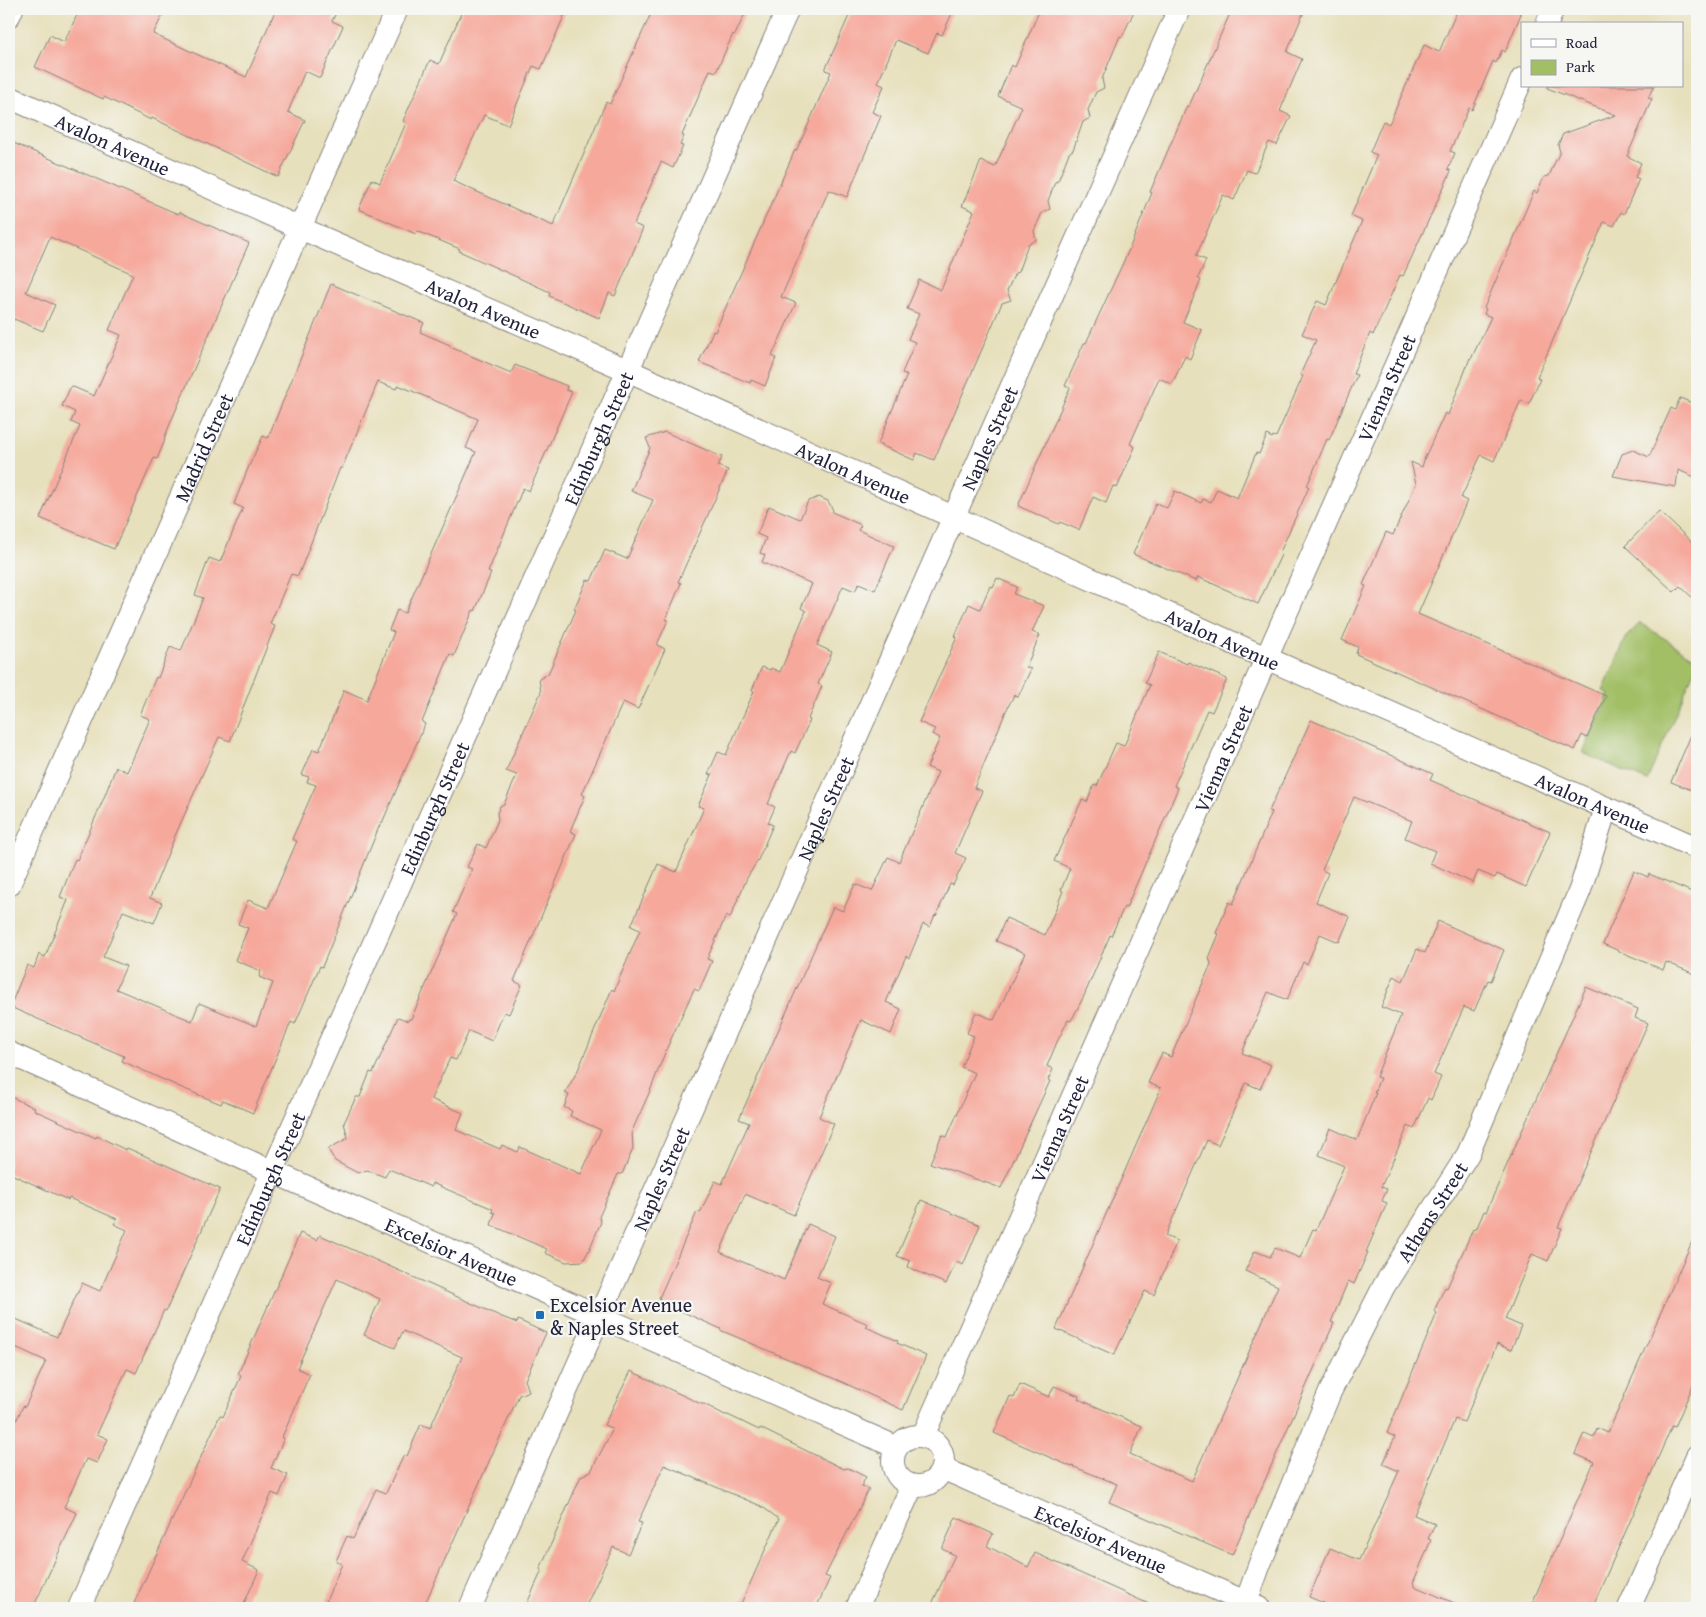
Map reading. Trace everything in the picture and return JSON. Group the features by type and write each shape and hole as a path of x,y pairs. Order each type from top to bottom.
{"street":[{"path":"9,16 12,9"},
{"name":"Madrid Street","path":"9,885 397,9"},
{"name":"Edinburgh Street","path":"79,1608 788,9"},
{"name":"Naples Street","path":"470,1608 1179,9"},
{"path":"1547,22 1553,9"},
{"name":"Vienna Street","path":"923,1436 1521,81"},
{"name":"Avalon Avenue","path":"9,97 300,228 627,370 1266,658 1697,848"},
{"name":"Athens Street","path":"1250,1606 1259,1566 1330,1392 1384,1286 1468,1154 1580,890 1606,808"},
{"name":"Excelsior Avenue","path":"9,1052 273,1172 896,1447"},
{"path":"923,1436 932,1440 939,1448 943,1458 942,1468 939,1475 927,1485 912,1486 902,1482 896,1475 893,1466 893,1456 896,1447 904,1440 923,1436"},
{"path":"1629,1608 1697,1456"},
{"name":"Excelsior Avenue","path":"942,1468 1250,1606"},
{"path":"857,1608 912,1486"}],"green space":[{"path":"1640,623 1697,659 1697,664 1647,781 1583,753 1609,694 1603,691 1627,636"}],"building":[{"path":"80,9 166,9 153,34 246,77 276,9 338,9 332,21 343,26 320,78 305,71 288,112 305,120 278,177 152,118 151,120 35,67 50,35 64,42"},
{"path":"463,9 567,9 541,69 533,66 508,125 484,115 453,181 553,226 606,102 610,104 653,9 747,9 735,35 733,34 716,72 710,70 682,135 684,136 680,145 683,146 673,168 661,162 634,224 643,228 615,296 609,293 599,318 549,296 550,292 459,251 460,249 417,231 416,234 359,209 372,179 380,183 406,123 403,121 430,60 439,64"},
{"path":"852,9 954,9 942,35 937,33 928,53 896,40 878,83 884,86 872,112 881,116 847,197 829,190 781,297 796,303 772,356 776,358 765,386 751,380 750,383 699,362 713,331 715,332 795,150 805,132 831,72 825,70"},
{"path":"1040,9 1135,9 1122,37 1120,36 1102,79 1104,88 1096,92 1088,110 1090,118 1083,122 1073,150 1069,153 1058,181 1055,182 1048,201 1050,209 1042,213 1034,231 1036,240 1028,244 1018,272 1015,273 1007,291 1011,300 1002,303 934,460 917,453 914,460 878,444 907,375 902,373 915,342 908,339 919,314 907,309 919,280 941,290 974,211 962,206 981,161 995,167 1022,107 998,96 1011,65 1015,67"},
{"path":"1232,9 1305,9 1287,52 1302,59 1280,111 1291,116 1277,145 1269,142 1255,173 1247,170 1234,200 1223,195 1196,256 1206,260 1198,278 1201,280 1183,322 1202,330 1190,359 1185,356 1172,384 1159,378 1130,444 1135,447 1117,488 1113,486 1106,503 1093,497 1079,530 1060,522 1059,524 1018,506 1070,388 1065,386 1128,252 1152,193 1150,192"},
{"path":"1458,9 1521,9 1519,13 1521,14 1505,52 1502,50 1496,63 1493,61 1472,110 1469,108 1450,151 1455,153 1448,169 1451,171 1403,276 1400,275 1373,335 1370,333 1353,374 1357,375 1329,440 1327,439 1307,486 1309,487 1280,552 1282,553 1258,604 1198,577 1196,581 1133,554 1156,503 1167,508 1175,491 1201,503 1203,499 1211,502 1217,489 1237,498 1256,453 1259,454 1267,435 1272,438 1273,436 1276,437 1303,376 1300,375 1316,340 1302,334 1317,301 1326,305 1362,221 1351,216 1377,155 1370,152 1383,121 1389,124 1424,45 1439,52"},
{"path":"1547,88 1653,88 1648,98 1652,99 1627,156 1641,163 1635,177 1639,179 1624,214 1621,212 1614,226 1604,222 1537,377 1540,379 1529,404 1521,400 1494,461 1481,455 1461,498 1467,501 1418,614 1606,696 1587,738 1582,735 1575,750 1356,654 1358,647 1342,640 1366,586 1363,585 1386,532 1393,535 1416,484 1411,462 1422,467 1445,413 1448,415 1470,358 1491,317 1484,314 1486,309 1484,308 1534,191 1537,193 1544,177 1549,176 1560,152 1558,145 1563,134 1616,115"},
{"path":"9,141 249,243 172,419 157,459 154,458 114,549 40,518 80,426 71,422 75,412 62,406 71,386 94,396 121,335 109,330 133,274 50,237 26,292 55,305 43,331 14,319 9,331"},
{"path":"331,284 424,323 420,332 450,345 450,347 511,373 515,365 567,386 566,390 572,392 529,491 523,488 488,572 491,573 454,656 450,654 422,722 425,724 381,822 322,967 320,966 295,1024 291,1022 253,1113 223,1100 221,1104 182,1088 122,1061 124,1056 10,1007 27,965 34,968 39,954 45,957 68,900 60,897 75,859 77,860 116,767 127,772 150,719 140,715 156,677 158,678 170,647 181,651 203,598 195,595 209,558 220,562 243,508 234,504 263,436 268,438","holes":["378,382 396,389 398,385 478,419 466,448 476,452 405,613 397,610 389,630 394,632 367,700 344,690 319,751 313,749 302,775 309,777 307,782 316,785 292,839 297,841 268,908 248,900 238,924 248,928 235,960 261,971 259,977 273,983 256,1026 199,1003 192,1021 116,989 126,966 103,957 123,911 154,923 162,903 150,898 175,836 219,737 230,741 275,626 270,624 291,574 298,576 340,468 342,468"]},
{"path":"1680,398 1697,405 1697,478 1678,470 1676,487 1613,476 1622,454 1633,450 1649,457 1671,408 1675,410"},
{"path":"665,432 722,457 718,466 728,470 678,582 681,583 657,645 665,649 638,709 623,702 582,794 585,796 570,831 576,834 514,981 522,985 509,1014 504,1012 492,1041 469,1031 456,1060 450,1058 431,1099 463,1113 456,1130 500,1149 502,1145 518,1152 520,1147 581,1174 601,1130 570,1116 572,1111 564,1107 569,1095 565,1093 578,1070 612,989 614,991 640,930 631,926 658,864 676,872 704,808 698,806 712,775 708,774 718,752 726,755 754,691 752,690 762,667 780,672 806,611 801,608 812,584 762,562 765,555 760,553 766,538 757,534 769,506 800,519 808,501 819,497 828,501 833,510 832,512 861,525 858,530 894,546 875,590 859,583 855,591 843,586 817,645 832,652 818,684 822,686 808,719 810,720 795,753 791,751 768,804 775,807 768,823 773,825 730,918 726,916 707,959 712,961 699,991 694,989 666,1050 632,1131 633,1149 622,1174 618,1174 599,1217 601,1222 589,1250 583,1261 566,1262 545,1253 547,1249 491,1225 495,1213 492,1212 493,1209 432,1183 431,1187 389,1169 385,1177 367,1170 358,1173 335,1161 328,1149 348,1138 344,1123 356,1097 360,1097 370,1072 373,1073 398,1017 408,1021 411,1019 457,914 453,912 472,869 467,867 478,844 486,848 498,820 497,813 500,806 504,804 517,775 506,771 541,692 539,679 548,674 587,580 591,581 605,550 627,559 653,500 631,491 650,448 646,438"},
{"path":"1659,511 1697,547 1697,602 1680,586 1674,592 1625,546"},
{"path":"997,578 1017,587 1014,594 1044,606 1032,632 1040,635 1026,667 1031,669 1018,697 1014,695 1006,711 974,788 982,791 955,853 966,858 953,885 950,884 930,927 923,924 909,958 906,956 886,1002 901,1009 891,1034 861,1020 819,1117 834,1124 794,1215 745,1194 720,1252 784,1280 808,1224 835,1236 817,1277 831,1283 822,1304 868,1324 866,1327 926,1356 903,1410 720,1330 661,1302 662,1300 659,1298 697,1212 700,1213 715,1181 722,1184 749,1123 739,1119 833,907 843,911 855,884 872,891 888,857 899,862 938,772 927,767 940,738 932,734 935,729 919,722 957,637 955,636 969,604 980,609 990,586 993,587"},
{"path":"1159,652 1227,679 1212,712 1207,710 1174,786 1178,788 1126,908 1124,907 1110,935 1084,996 1071,1021 1068,1020 1057,1042 1047,1066 1053,1069 1048,1080 1050,1081 1001,1188 930,1163 942,1135 947,1137 975,1073 961,1067 974,1036 967,1033 976,1012 994,1020 1025,953 996,941 1006,918 1045,935 1070,868 1054,861 1082,800 1087,802 1094,785 1097,786 1116,743 1124,746 1150,685 1145,683"},
{"path":"1311,720 1433,774 1430,780 1550,832 1526,887 1497,874 1495,878 1478,871 1473,883 1430,863 1435,851 1405,838 1412,821 1354,797 1322,870 1328,873 1316,902 1350,917 1339,942 1320,934 1307,964 1303,962 1287,1000 1268,992 1242,1053 1271,1065 1260,1089 1246,1083 1218,1145 1207,1140 1165,1236 1177,1241 1154,1295 1145,1291 1114,1355 1056,1329 1161,1088 1148,1083 1162,1053 1171,1057 1211,964 1209,958 1219,934 1216,933 1229,902 1233,904 1272,812 1269,811"},
{"path":"1697,721 1697,792 1671,782"},
{"path":"1634,871 1648,877 1649,874 1697,894 1697,975 1666,962 1663,970 1603,944"},
{"path":"1438,921 1504,950 1491,981 1488,980 1474,1011 1464,1007 1434,1074 1441,1077 1431,1100 1428,1098 1414,1129 1408,1126 1381,1187 1387,1189 1382,1201 1387,1203 1366,1252 1368,1252 1354,1284 1348,1281 1331,1322 1334,1323 1232,1555 1109,1502 1117,1484 1072,1467 994,1433 1010,1396 1014,1398 1020,1384 1049,1397 1054,1386 1079,1396 1078,1399 1142,1426 1130,1454 1192,1481 1278,1286 1245,1271 1255,1251 1270,1257 1275,1248 1300,1258 1313,1229 1316,1230 1344,1166 1319,1155 1330,1128 1357,1140 1376,1093 1374,1093 1380,1078 1376,1077 1401,1015 1381,1007 1394,976 1403,981 1417,949 1425,953"},
{"path":"1586,987 1638,1009 1635,1018 1648,1023 1558,1227 1562,1228 1548,1261 1532,1254 1505,1319 1521,1326 1511,1350 1497,1344 1464,1422 1455,1419 1414,1515 1435,1524 1428,1539 1431,1540 1413,1583 1414,1586 1466,1608 1336,1608 1309,1597 1330,1548 1359,1560 1399,1471 1383,1464 1395,1437 1387,1433 1437,1313 1434,1311 1445,1287 1447,1288 1473,1229 1476,1230 1484,1211 1486,1212"},
{"path":"9,1096 35,1108 34,1110 96,1138 97,1136 126,1150 127,1148 220,1189 166,1311 164,1310 136,1373 127,1369 97,1434 108,1439 97,1463 86,1459 64,1507 77,1513 33,1608 9,1608 9,1437 46,1361 9,1344 9,1316 57,1337 82,1283 100,1291 127,1230 114,1224 117,1219 69,1198 68,1200 9,1173"},
{"path":"921,1200 980,1225 963,1265 956,1262 946,1284 908,1267 910,1261 897,1256"},
{"path":"1697,1230 1697,1376 1675,1427 1672,1426 1592,1608 1530,1608 1594,1462 1575,1454 1584,1433 1594,1437 1597,1428 1608,1433"},
{"path":"300,1233 317,1240 320,1235 502,1317 517,1323 518,1320 546,1333 525,1380 529,1391 519,1395 423,1608 343,1608 326,1601 342,1564 336,1561 347,1536 353,1539 376,1489 386,1493 404,1455 407,1456 421,1424 430,1428 462,1357 403,1331 395,1348 364,1335 380,1299 337,1279 297,1368 310,1374 282,1437 284,1438 271,1468 288,1475 279,1496 272,1493 242,1562 259,1570 242,1608 132,1608 220,1415 223,1417 241,1376 238,1374"},
{"path":"631,1371 725,1415 759,1430 760,1428 844,1469 848,1468 866,1477 861,1486 869,1489 825,1576 830,1578 816,1608 739,1608 779,1519 761,1506 664,1465 638,1522 642,1523 628,1554 613,1547 585,1608 525,1608 581,1476 591,1471 613,1429 604,1425"},
{"path":"956,1517 993,1534 987,1546 1028,1567 1035,1553 1158,1608 930,1608 955,1555 942,1549"}],"place":[{"name":"Excelsior Avenue & Naples Street","path":"540,1315"}]}
